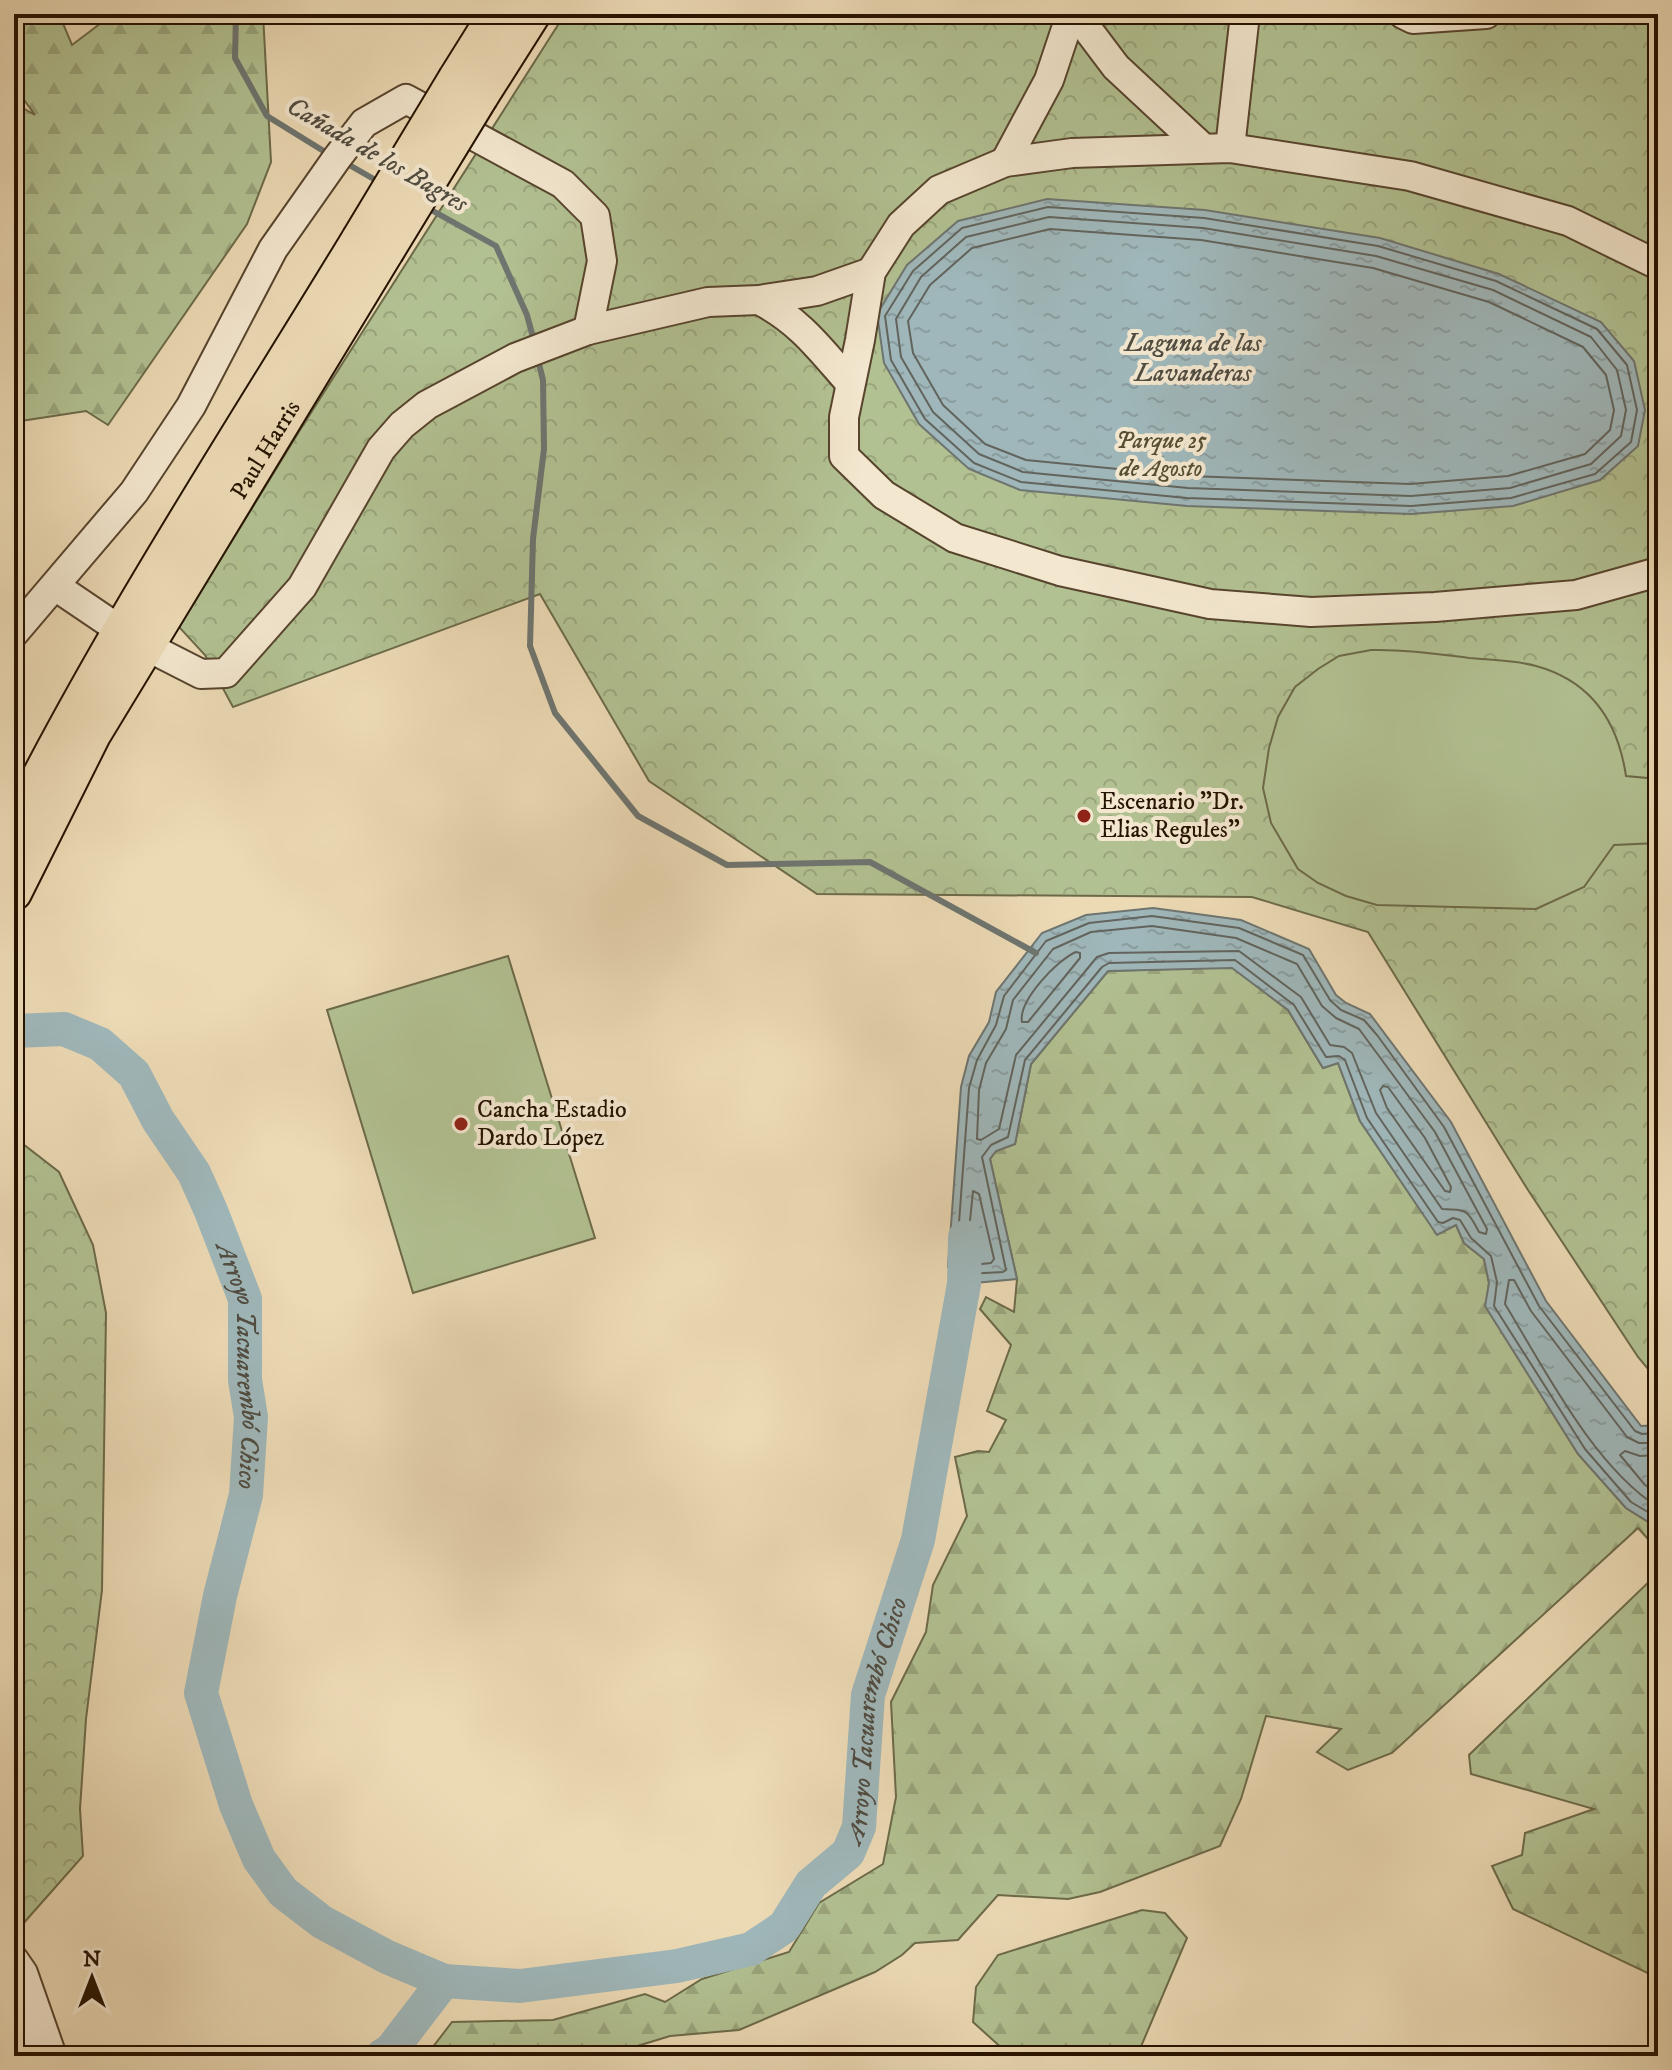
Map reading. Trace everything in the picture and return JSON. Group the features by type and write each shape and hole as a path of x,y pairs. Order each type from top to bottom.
{"main road":[{"name":"Paul Harris","path":"469,87 496,14"},
{"name":"Paul Harris","path":"14,893 31,815 67,722 133,638 469,87 533,14"}],"street":[{"path":"1073,14 1116,67 1217,148"},
{"path":"1005,162 1049,80 1073,14"},
{"path":"1217,148 1245,14"},
{"path":"1403,14 1413,19 1486,14"},
{"path":"14,633 134,492 191,406 273,249 337,158 364,123 406,99 563,184 595,216 602,261 588,330"},
{"path":"1658,265 1568,221 1410,176 1217,148 1072,153 1005,162 939,190 901,225 871,272 844,417 844,456 884,495 955,538 1060,571 1210,604 1311,612 1435,607 1576,595 1658,572"},
{"path":"55,586 133,638 201,674 226,673 302,587 381,449 402,425 427,405 515,358 588,330 708,302 759,300 817,291 871,272"},
{"path":"759,300 785,313 850,383"},
{"path":"14,1960 23,1973 52,2056"},
{"path":"14,2012 29,2056"}],"green space":[{"path":"14,14 59,14 72,45 113,14 263,14 271,162 247,224 108,425 86,411 14,422 14,103 35,115 14,86"},
{"name":"Parque 25 de Agosto","path":"565,14 1658,14 1658,1381 1638,1357 1528,1190 1368,932 1252,897 817,894 649,781 540,594 233,707 205,655 179,627 300,430"},
{"path":"1371,650 1520,662 1572,682 1587,693 1609,721 1626,776 1658,779 1658,843 1614,845 1584,887 1536,909 1377,905 1318,883 1298,869 1271,823 1263,788 1269,748 1278,717 1295,687 1339,656"},
{"name":"Cancha Estadio Dardo López","path":"508,956 595,1238 413,1293 327,1010"},
{"path":"1232,967 1288,1010 1323,1068 1338,1063 1360,1121 1437,1234 1456,1225 1464,1243 1484,1259 1489,1283 1486,1306 1578,1454 1626,1508 1658,1528 1658,1550 1638,1528 1392,1753 1348,1770 1317,1752 1341,1729 1266,1716 1241,1799 1220,1846 1100,1892 1068,1899 998,1895 958,1940 915,1943 875,1972 739,2030 670,2036 631,2048 621,2056 426,2056 452,2022 553,2020 645,1994 665,2002 702,1979 789,1952 819,1903 883,1864 896,1797 891,1702 926,1632 933,1585 967,1516 955,1457 978,1451 989,1452 1006,1420 987,1411 1011,1345 980,1309 986,1297 1014,1312 1017,1279 990,1159 996,1151 1015,1144 1031,1064 1108,971"},
{"path":"14,1137 59,1172 93,1245 106,1313 102,1590 86,1719 80,1809 83,1856 14,1934"},
{"path":"1658,1573 1658,1978 1513,1909 1492,1866 1522,1855 1525,1833 1594,1809 1471,1774 1469,1755"},
{"path":"1142,1910 1165,1913 1187,1938 1137,2056 1006,2056 1005,2051 973,2022 976,1987 998,1955"}],"water":[{"name":"Laguna de las Lavanderas","path":"1047,199 1205,210 1380,238 1499,274 1601,322 1634,361 1645,410 1638,446 1600,480 1513,506 1411,514 1187,506 1020,490 969,469 919,424 884,363 877,314 907,265 958,221"},
{"path":"1153,908 1241,920 1309,949 1336,995 1370,1014 1451,1122 1546,1301 1641,1426 1658,1425 1658,1528 1626,1508 1578,1454 1485,1306 1489,1283 1484,1259 1464,1243 1456,1225 1437,1235 1360,1121 1338,1063 1323,1068 1288,1010 1232,968 1108,971 1031,1064 1015,1144 996,1151 990,1159 1017,1279 964,1284 948,1267 961,1087 969,1056 989,1022 996,992 1042,933 1086,915"}],"waterway":[{"name":"Cañada de los Bagres","path":"236,14 235,58 267,116 330,155"},
{"name":"Cañada de los Bagres","path":"344,162 379,182"},
{"name":"Cañada de los Bagres","path":"424,206 496,246 527,315 534,341"},
{"path":"537,356 543,380 544,449 533,539 530,646 555,713 638,816 727,865 870,862 1036,953"},
{"name":"Arroyo Tacuarembó Chico","path":"14,1031 64,1029 100,1044 134,1074 158,1120 194,1173 245,1299 245,1380 251,1417 246,1495 220,1596 201,1693 236,1805 259,1859 283,1892 322,1922 387,1957 444,1981 520,1986 677,1966 751,1949 784,1927 811,1884 848,1853 859,1827 868,1695 918,1540 964,1284 965,1237"},
{"path":"382,2056 391,2050 444,1981"}],"place":[{"name":"Escenario \"Dr. Elias Regules\"","path":"1084,816"},
{"name":"Cancha Estadio Dardo López","path":"461,1124"}]}
